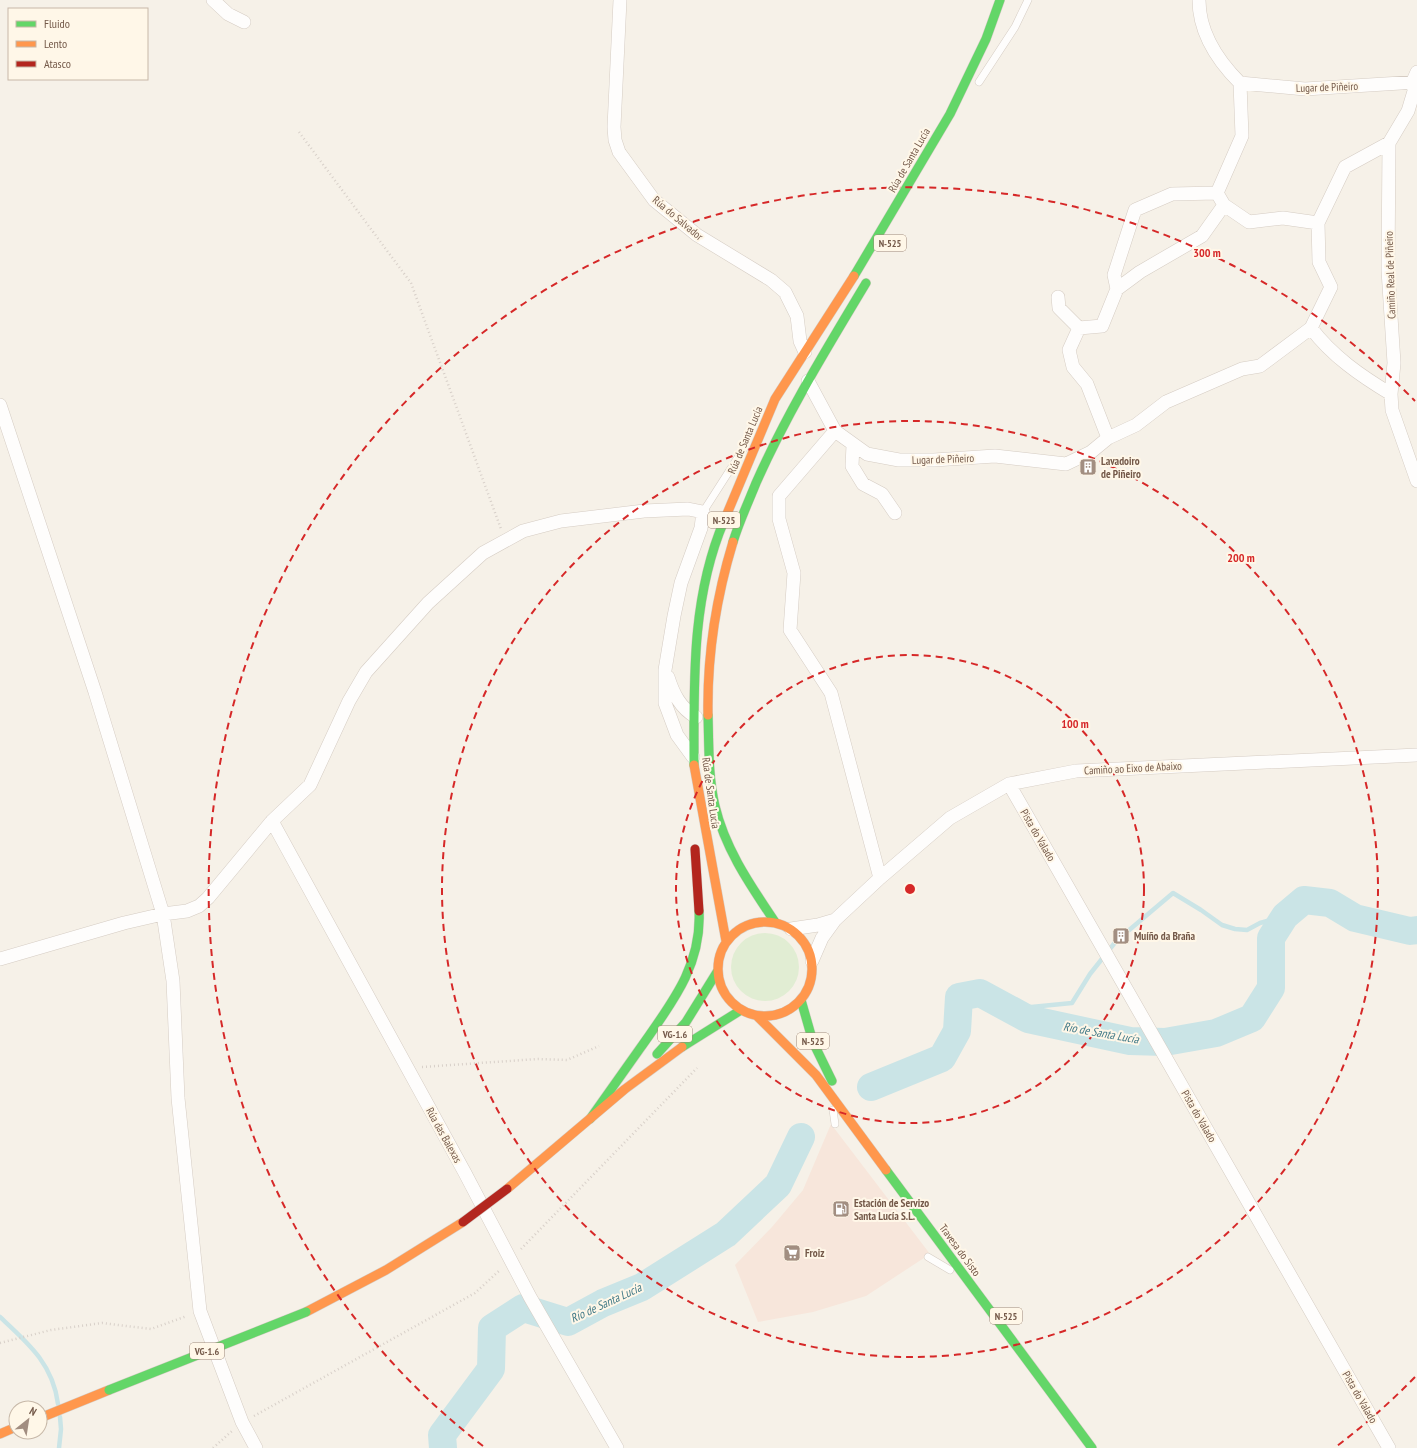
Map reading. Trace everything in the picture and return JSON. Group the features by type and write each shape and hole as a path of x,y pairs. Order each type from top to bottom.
{"highway":[{"name":"Rúa de Santa Lucía","path":"726,941 697,788 694,758 694,668 704,580 722,525 775,399 865,258 950,114 986,39 1000,0"},
{"path":"977,85 999,34"},
{"name":"Rúa de Santa Lucía","path":"775,922 740,868 726,837 715,805 709,753 708,669 722,583 736,530 763,467 798,396 869,277"},
{"path":"694,811 697,788"},
{"path":"590,1119 675,999 692,963 700,931 694,840"},
{"name":"N-525","path":"761,921 775,922 791,929 801,937 808,948 812,960 812,974 809,988 801,1000 784,1012 773,1016 757,1016 742,1010 729,1000 721,987 717,972 719,956 726,941 736,931 748,924 761,921"},
{"name":"VG-1.6","path":"625,1089 686,1022 717,972"},
{"name":"Travesa do Sisto","path":"801,1000 804,1015 816,1049 831,1080 1053,1379"},
{"name":"VG-1.6","path":"48,1415 306,1312 385,1271 462,1222 507,1189 625,1089 673,1053 742,1010"},
{"name":"Travesa do Sisto","path":"757,1016 801,1058 826,1087 1092,1448"}],"street":[{"path":"213,0 228,14 244,22"},
{"name":"Rúa do Salvador","path":"620,0 614,127 615,140 619,152 654,200 697,235 771,280 785,292 797,316 800,341 805,352"},
{"path":"1199,0 1199,15 1210,42 1222,65 1240,83 1242,136 1217,192"},
{"name":"Lugar de Piñeiro","path":"1240,83 1305,89 1416,78"},
{"name":"Camiño Real de Piñeiro","path":"1416,78 1408,111 1389,144 1388,270 1394,363 1392,410 1417,482"},
{"name":"Lugar de Piñeiro","path":"808,381 835,431 867,454 899,460 934,460 996,456 1066,464 1091,452 1108,438 1136,425 1166,402 1242,369 1260,366 1311,328 1331,287 1319,262 1318,223 1345,167 1389,144"},
{"path":"1217,192 1224,206 1249,222 1283,218 1318,223"},
{"path":"1117,289 1114,275 1135,210 1172,194 1217,192"},
{"path":"1058,297 1059,308 1079,328 1102,326 1117,289 1140,272 1202,236 1224,206"},
{"path":"1079,328 1069,350 1074,367 1086,384 1108,438"},
{"path":"1311,328 1322,343 1362,377 1392,394"},
{"path":"0,405 92,685 163,914 173,981 178,1098 200,1310 242,1422 256,1448"},
{"path":"835,431 779,496 779,518 794,573 790,630 831,693 880,878"},
{"path":"853,445 852,466 863,484 882,494 895,513"},
{"path":"694,718 700,705 703,641 718,560 726,534 737,513 750,499"},
{"path":"0,958 163,914 187,911 199,906 208,898 272,821 310,785 349,701 366,672 428,603 483,553 523,531 561,521 644,511 688,509 703,512 701,528 681,583 665,670 665,703 677,735 694,758"},
{"path":"665,670 671,688 677,699 694,718 699,719 703,776 715,805"},
{"path":"668,712 678,721 694,718"},
{"name":"Camiño ao Eixo de Abaixo","path":"835,920 880,878 950,818 1010,784 1076,771 1417,755"},
{"name":"Pista do Valado","path":"1010,784 1389,1448"},
{"name":"Rúa das Balexas","path":"272,821 511,1259 530,1297 551,1331 617,1448"},
{"path":"791,929 818,925 835,920"},
{"path":"812,960 822,938 835,920"}],"lane":[{"path":"977,85 1014,27 1028,0"},
{"path":"703,512 775,399"},
{"path":"826,1087 835,1124"},
{"path":"928,1257 948,1268 1082,1448"}],"path":[{"path":"299,132 411,283 505,541"},
{"path":"407,1068 538,1059 567,1060 599,1046"},
{"path":"213,1448 242,1422 475,1293 511,1259 698,1068"},
{"path":"0,1343 50,1330 102,1323 151,1329 200,1310"}],"shaded area":[{"name":"Estación de Servizo Santa Lucía S.L.","path":"831,1124 930,1254 866,1296 813,1312 758,1322 735,1265 772,1227 803,1190"}],"green space":[{"path":"758,933 772,933 784,939 793,948 799,960 797,980 789,991 778,999 772,1001 758,1001 752,999 741,991 733,980 731,974 731,960 733,954 741,943 752,935"}],"waterway":[{"path":"1128,931 1173,893 1222,925 1235,929 1247,930 1260,923 1285,916"},
{"name":"Río de Santa Lucía","path":"871,1087 942,1058 957,1031 959,997 980,993 1028,1019 1130,1041 1165,1042 1216,1033 1252,1018 1271,988 1271,938 1285,916 1304,900 1330,903 1355,918 1410,931 1417,930"},
{"path":"1010,1009 1072,1003 1090,974 1117,940"},
{"name":"Río de Santa Lucía","path":"443,1448 442,1435 491,1369 492,1328 523,1308 568,1322 603,1303 642,1287 726,1234 778,1185 801,1137"},
{"path":"0,1317 38,1355 51,1377 58,1404"},
{"path":"59,1448 61,1429 60,1417"}],"traffic: fast":[{"path":"854,276 950,114 986,39 1000,0"},
{"path":"733,542 756,483 781,431 808,381 866,283"},
{"path":"694,765 695,672 700,610 705,580 713,550 724,521"},
{"path":"708,715 711,783 719,822 740,867 775,922"},
{"path":"590,1119 663,1015 682,984 690,967 695,949 699,931 699,911"},
{"path":"657,1054 686,1022 717,972"},
{"path":"801,1000 813,1042 832,1081"},
{"path":"682,1047 741,1010"},
{"path":"886,1170 1092,1448"},
{"path":"109,1390 306,1312"}],"traffic: slow":[{"path":"724,521 775,399 854,276"},
{"path":"708,715 709,671 717,606 733,542"},
{"path":"694,765 726,941"},
{"path":"765,922 783,925 798,936 809,951 812,969 809,987 798,1002 783,1013 765,1016 747,1013 732,1002 721,987 718,969 721,951 732,936 747,925 765,922"},
{"path":"757,1016 816,1075 886,1170"},
{"path":"507,1189 625,1089 682,1047"},
{"path":"306,1312 386,1270 463,1222"},
{"path":"48,1415 109,1390"},
{"path":"0,1434 8,1430"}],"traffic: jam":[{"path":"695,849 699,911"},
{"path":"463,1222 507,1189"}],"place":[{"name":"Lavadoiro de Piñeiro","path":"1088,467"},
{"name":"Muíño da Braña","path":"1121,936"},
{"name":"Estación de Servizo Santa Lucía S.L.","path":"841,1209"},
{"name":"Froiz","path":"792,1253"}]}
